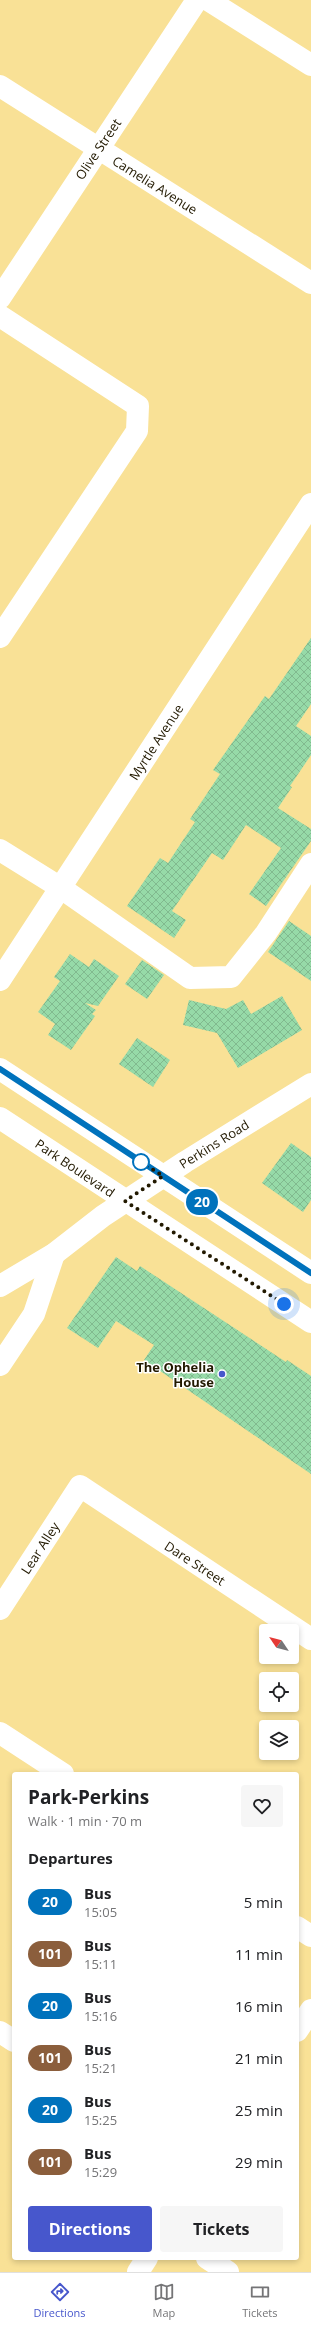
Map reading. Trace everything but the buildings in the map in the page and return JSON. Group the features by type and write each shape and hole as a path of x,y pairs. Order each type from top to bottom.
{"street":[{"name":"Olive Street","path":"0,298 197,0"},
{"path":"208,0 311,65"},
{"name":"Camelia Avenue","path":"0,86 311,283"},
{"path":"0,316 138,406 137,431 0,637"},
{"name":"Myrtle Avenue","path":"0,980 311,504"},
{"path":"0,850 61,888 190,978 231,977 266,933 311,864"},
{"path":"0,1069 311,1273"},
{"name":"Perkins Road","path":"0,1286 54,1254 125,1201 163,1176 311,1084"},
{"name":"Park Boulevard","path":"0,1118 311,1322"},
{"path":"0,1365 34,1314 54,1254"},
{"name":"Lear Alley","path":"0,1609 80,1486"},
{"name":"Dare Street","path":"80,1486 311,1639"},
{"path":"0,1733 60,1772"},
{"path":"299,1928 311,1936"},
{"path":"0,2032 12,2040"},
{"path":"138,2272 146,2260"},
{"path":"210,2260 228,2272"}],"bus line":[{"name":"20","path":"0,1069 311,1273"}],"place":[{"name":"The Ophelia House","path":"222,1374"}],"route":[{"path":"141,1162 163,1176 125,1201 284,1304"}]}
